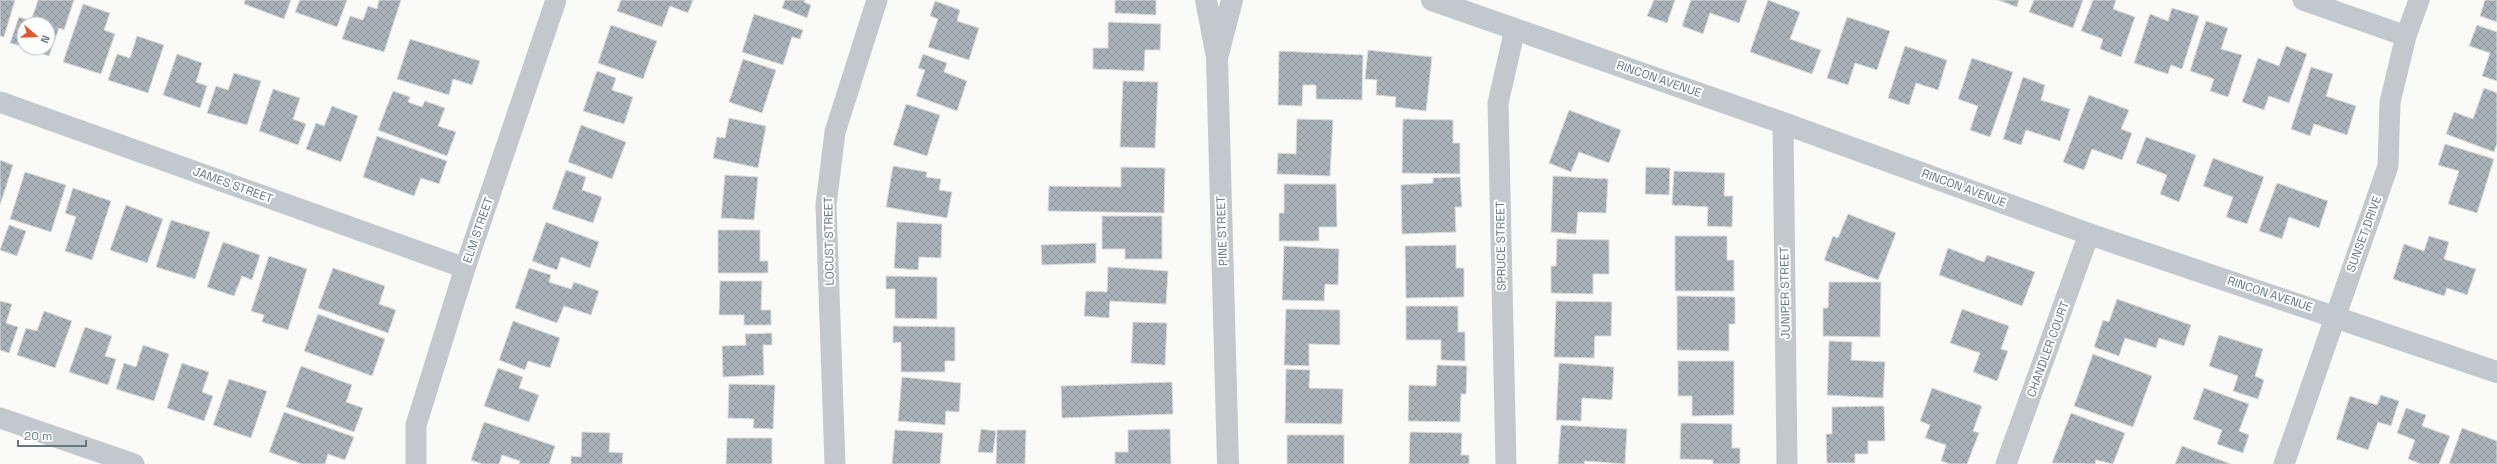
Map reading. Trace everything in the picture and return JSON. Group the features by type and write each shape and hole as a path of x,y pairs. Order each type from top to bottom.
{"street":[{"name":"ELM STREET","path":"416,464 416,425 465,268 556,0"},
{"name":"LOCUST STREET","path":"835,464 826,205 835,132 877,0"},
{"path":"1206,0 1217,58"},
{"name":"PINE STREET","path":"1228,464 1217,58 1232,0"},
{"name":"RINCON AVENUE","path":"1432,0 1783,123 2089,234 2497,372"},
{"path":"2303,0 2406,36"},
{"name":"SUNSET DRIVE","path":"2284,464 2334,316 2388,166 2390,102 2406,36 2419,0"},
{"name":"SPRUCE STREET","path":"1506,464 1498,103 1516,29"},
{"name":"JAMES STREET","path":"0,102 465,268"},
{"name":"JUNIPER STREET","path":"1783,123 1787,464"},
{"name":"CHANDLER COURT","path":"2006,464 2089,234"},
{"path":"0,418 134,464"}],"building":[{"path":"0,0 15,0 4,37 0,36"},
{"path":"38,0 74,0 64,30 59,28 56,36 56,16 33,16"},
{"path":"245,0 291,0 284,19 244,4"},
{"path":"300,0 347,0 337,27 295,12"},
{"path":"379,0 401,0 384,52 342,39 350,16 363,20 368,6 377,9"},
{"path":"621,0 693,0 688,13 670,6 662,27 617,11"},
{"path":"785,0 805,0 804,2 811,5 807,18 782,8"},
{"path":"1115,0 1156,0 1156,15 1115,13"},
{"path":"1654,0 1675,0 1667,23 1647,16"},
{"path":"1691,0 1747,0 1739,23 1710,13 1703,34 1682,26"},
{"path":"1768,0 1800,12 1790,39 1821,50 1812,74 1750,52"},
{"path":"1998,0 2019,0 2017,7"},
{"path":"2034,0 2083,0 2073,28 2029,12"},
{"path":"2093,0 2116,0 2113,9 2135,17 2121,57 2100,49 2103,39 2081,31"},
{"path":"2485,0 2497,0 2497,22 2480,16"},
{"path":"935,1 960,10 957,21 979,28 969,60 928,47 938,19 930,16"},
{"path":"83,4 110,13 104,30 115,34 101,74 63,62"},
{"path":"2172,8 2199,16 2182,69 2171,65 2168,74 2134,63 2150,14 2168,21"},
{"path":"754,14 803,30 800,39 792,37 783,65 742,52"},
{"path":"1847,17 1890,31 1877,70 1855,63 1848,85 1827,78"},
{"path":"2206,21 2228,28 2221,49 2242,55 2228,97 2210,91 2214,79 2190,71"},
{"path":"1108,22 1161,24 1160,50 1145,50 1144,71 1093,69 1093,48 1108,48"},
{"path":"611,25 657,41 643,79 598,63"},
{"path":"2477,25 2497,32 2497,81 2482,76 2490,53 2469,46"},
{"path":"16,26 16,45 10,43"},
{"path":"137,36 164,45 148,93 108,80 117,54 130,58"},
{"path":"410,39 480,61 472,85 453,79 449,95 397,79"},
{"path":"1905,46 1947,60 1938,90 1916,83 1909,105 1888,98"},
{"path":"2286,46 2307,54 2289,103 2269,96 2264,110 2242,102 2258,58 2279,66"},
{"path":"1368,50 1432,57 1426,111 1395,107 1396,97 1376,95 1377,80 1365,79"},
{"path":"1279,51 1363,55 1362,100 1316,99 1316,85 1303,85 1302,106 1278,105"},
{"path":"177,54 202,63 196,82 207,86 200,108 163,95"},
{"path":"923,54 947,63 944,72 967,81 957,111 916,96 925,70 918,68"},
{"path":"1972,58 2013,72 1990,137 1970,130 1978,106 1958,99"},
{"path":"743,59 776,70 762,113 729,102"},
{"path":"2311,67 2333,74 2326,96 2356,106 2347,135 2314,124 2310,136 2291,129"},
{"path":"597,71 616,78 612,90 633,97 624,124 583,111"},
{"path":"234,73 261,81 247,125 207,113 216,86 228,90"},
{"path":"2023,77 2045,85 2041,100 2070,109 2060,141 2026,130 2021,145 2003,139"},
{"path":"1123,81 1158,82 1155,148 1120,147"},
{"path":"2484,88 2497,93 2497,143 2494,152 2446,134 2454,112 2473,119"},
{"path":"273,89 300,98 293,119 306,124 298,145 259,131"},
{"path":"393,91 410,97 408,102 422,107 425,101 445,108 438,126 456,132 447,156 378,130"},
{"path":"2089,95 2129,110 2121,129 2132,133 2122,160 2092,149 2084,170 2063,162"},
{"path":"906,104 940,115 927,156 893,145"},
{"path":"332,106 358,116 341,162 306,149 316,123 324,126"},
{"path":"1569,110 1621,130 1609,163 1579,152 1571,172 1549,163"},
{"path":"729,118 766,126 758,168 713,158 717,137 725,138"},
{"path":"1297,119 1333,120 1330,176 1277,174 1278,153 1296,154"},
{"path":"1403,119 1453,120 1453,143 1460,143 1460,174 1402,173"},
{"path":"581,125 626,142 612,179 568,162"},
{"path":"377,136 447,161 439,184 421,178 414,196 363,177"},
{"path":"2146,137 2196,155 2179,202 2160,194 2167,175 2136,163"},
{"path":"2445,144 2494,159 2477,213 2448,204 2459,171 2438,165"},
{"path":"2213,158 2264,177 2247,224 2226,217 2233,197 2203,186"},
{"path":"0,160 13,165 0,205"},
{"path":"893,166 927,172 926,177 941,179 939,190 952,192 947,218 886,207"},
{"path":"1121,167 1165,168 1164,213 1048,211 1049,186 1121,187"},
{"path":"1646,167 1670,168 1669,195 1645,194"},
{"path":"566,170 586,177 582,190 602,197 593,223 552,209"},
{"path":"1674,171 1725,173 1724,196 1733,196 1732,227 1707,226 1708,207 1672,205"},
{"path":"25,172 66,185 51,232 10,219"},
{"path":"725,175 758,177 754,220 721,218"},
{"path":"1553,176 1608,179 1606,213 1578,212 1576,234 1551,232"},
{"path":"1460,177 1462,207 1455,207 1456,232 1402,234 1401,185 1433,183 1433,178"},
{"path":"2277,183 2328,201 2319,228 2289,217 2282,239 2259,231"},
{"path":"1284,184 1336,184 1337,227 1319,227 1319,241 1279,241 1279,213 1284,213"},
{"path":"73,188 111,201 92,260 65,251 76,217 65,213"},
{"path":"126,205 163,219 147,263 110,250"},
{"path":"1848,214 1896,233 1878,280 1824,260 1833,236 1838,238"},
{"path":"1102,216 1162,216 1162,259 1125,259 1125,249 1102,249"},
{"path":"171,220 210,232 195,279 156,267"},
{"path":"546,222 599,242 590,268 561,257 557,270 532,261"},
{"path":"897,222 942,224 941,258 919,257 918,270 894,268"},
{"path":"9,225 26,231 17,256 0,250"},
{"path":"718,230 760,230 760,261 768,261 768,273 718,273"},
{"path":"1675,236 1727,236 1727,260 1734,260 1734,291 1675,291"},
{"path":"2429,236 2449,242 2444,259 2476,269 2467,295 2447,288 2444,296 2393,279 2404,244 2424,251"},
{"path":"1557,239 1609,240 1609,274 1593,274 1593,294 1551,293 1551,266 1556,266"},
{"path":"223,242 260,255 252,280 242,276 234,296 207,287"},
{"path":"1096,243 1096,263 1042,265 1041,245"},
{"path":"1456,245 1456,268 1464,268 1464,297 1406,298 1405,246"},
{"path":"1284,246 1339,249 1338,285 1325,284 1324,301 1282,300"},
{"path":"1948,248 1984,262 1987,255 2035,272 2022,306 1939,275"},
{"path":"269,256 307,269 288,330 262,322 264,315 251,311"},
{"path":"1108,267 1168,271 1166,304 1110,301 1109,318 1084,316 1086,291 1107,292"},
{"path":"333,268 385,286 379,304 396,310 388,333 318,308"},
{"path":"529,268 551,275 549,282 571,289 574,282 599,291 591,315 564,306 557,323 515,308"},
{"path":"886,276 937,277 937,319 895,318 895,289 886,289"},
{"path":"720,281 762,281 761,310 771,310 771,325 744,325 744,315 719,315"},
{"path":"1829,282 1881,282 1880,337 1823,336 1823,308 1828,308"},
{"path":"1677,296 1735,297 1735,324 1729,324 1729,351 1677,350"},
{"path":"2117,299 2191,325 2184,346 2159,338 2156,348 2125,338 2119,356 2094,347 2103,320 2109,322"},
{"path":"0,301 12,304 6,323 18,327 9,353 0,350"},
{"path":"1556,301 1612,302 1611,336 1595,336 1594,358 1554,357"},
{"path":"1406,306 1458,306 1458,332 1465,332 1465,361 1441,360 1441,340 1406,340"},
{"path":"1286,309 1340,310 1340,345 1309,344 1309,366 1284,365"},
{"path":"1962,309 2009,326 2001,349 2008,351 1997,381 1973,372 1980,353 1950,343"},
{"path":"44,311 72,321 55,368 17,355 26,328 37,331"},
{"path":"318,314 385,339 372,376 304,351"},
{"path":"513,321 560,338 550,368 528,361 525,370 499,360"},
{"path":"1133,322 1167,323 1165,365 1131,363"},
{"path":"893,326 955,327 955,361 945,361 945,372 901,372 901,342 893,343"},
{"path":"85,327 112,336 105,356 116,359 108,385 69,372"},
{"path":"772,333 772,345 763,345 764,375 723,377 722,346 746,345 745,334"},
{"path":"2219,335 2263,349 2255,376 2264,380 2258,399 2233,391 2238,376 2209,366"},
{"path":"1829,341 1852,342 1851,360 1885,362 1883,398 1827,395"},
{"path":"143,345 169,354 154,401 116,389 124,363 136,367"},
{"path":"2093,354 2152,376 2133,427 2074,406"},
{"path":"1678,361 1734,361 1734,415 1692,416 1692,396 1678,396"},
{"path":"182,363 209,372 202,392 213,396 204,421 167,408"},
{"path":"1559,363 1614,367 1612,400 1582,398 1581,421 1556,420"},
{"path":"1437,365 1467,366 1466,394 1461,394 1460,422 1408,421 1409,385 1436,386"},
{"path":"301,366 352,385 346,402 363,408 354,432 286,407"},
{"path":"498,368 523,377 519,388 539,395 529,422 484,406"},
{"path":"1286,369 1310,370 1309,388 1343,389 1342,424 1285,423"},
{"path":"902,377 961,383 959,412 946,411 945,425 898,421"},
{"path":"229,379 267,391 251,438 213,425"},
{"path":"1172,382 1173,414 1062,418 1061,386"},
{"path":"729,384 775,385 773,429 753,428 754,419 728,418"},
{"path":"1932,388 1982,406 1973,431 1979,433 1967,464 1950,464 1941,461 1946,445 1925,438 1930,425 1920,421"},
{"path":"2204,388 2249,404 2239,431 2249,435 2243,453 2217,444 2222,430 2193,419"},
{"path":"2381,395 2399,401 2391,426 2378,422 2368,450 2336,439 2350,396 2377,405"},
{"path":"1884,406 1885,441 1868,441 1868,454 1855,454 1855,463 1827,463 1826,434 1832,434 1832,407"},
{"path":"2406,408 2426,415 2422,426 2450,436 2439,464 2421,464 2408,459 2415,440 2397,433"},
{"path":"284,412 354,437 345,460 328,454 325,464 302,464 269,452"},
{"path":"2071,413 2125,433 2113,464 2096,460 2095,464 2052,463"},
{"path":"484,422 555,446 549,464 519,464 520,461 502,455 499,464 482,464 471,460"},
{"path":"1681,423 1732,424 1732,448 1740,448 1740,464 1713,464 1713,460 1680,459"},
{"path":"1561,425 1627,429 1625,464 1585,461 1584,464 1558,464"},
{"path":"2462,428 2497,441 2497,464 2449,464"},
{"path":"981,429 996,431 993,453 978,452"},
{"path":"1170,429 1171,464 1115,464 1115,452 1128,452 1128,430"},
{"path":"895,430 943,433 940,464 892,464"},
{"path":"997,430 1026,430 1025,464 996,464"},
{"path":"582,432 610,433 609,452 623,453 622,464 571,464 571,456 581,457"},
{"path":"1410,432 1462,433 1461,455 1469,455 1469,464 1409,464"},
{"path":"1287,435 1344,435 1344,464 1287,464"},
{"path":"727,438 772,438 772,464 726,464"},
{"path":"2182,446 2231,464 2175,464"}]}
